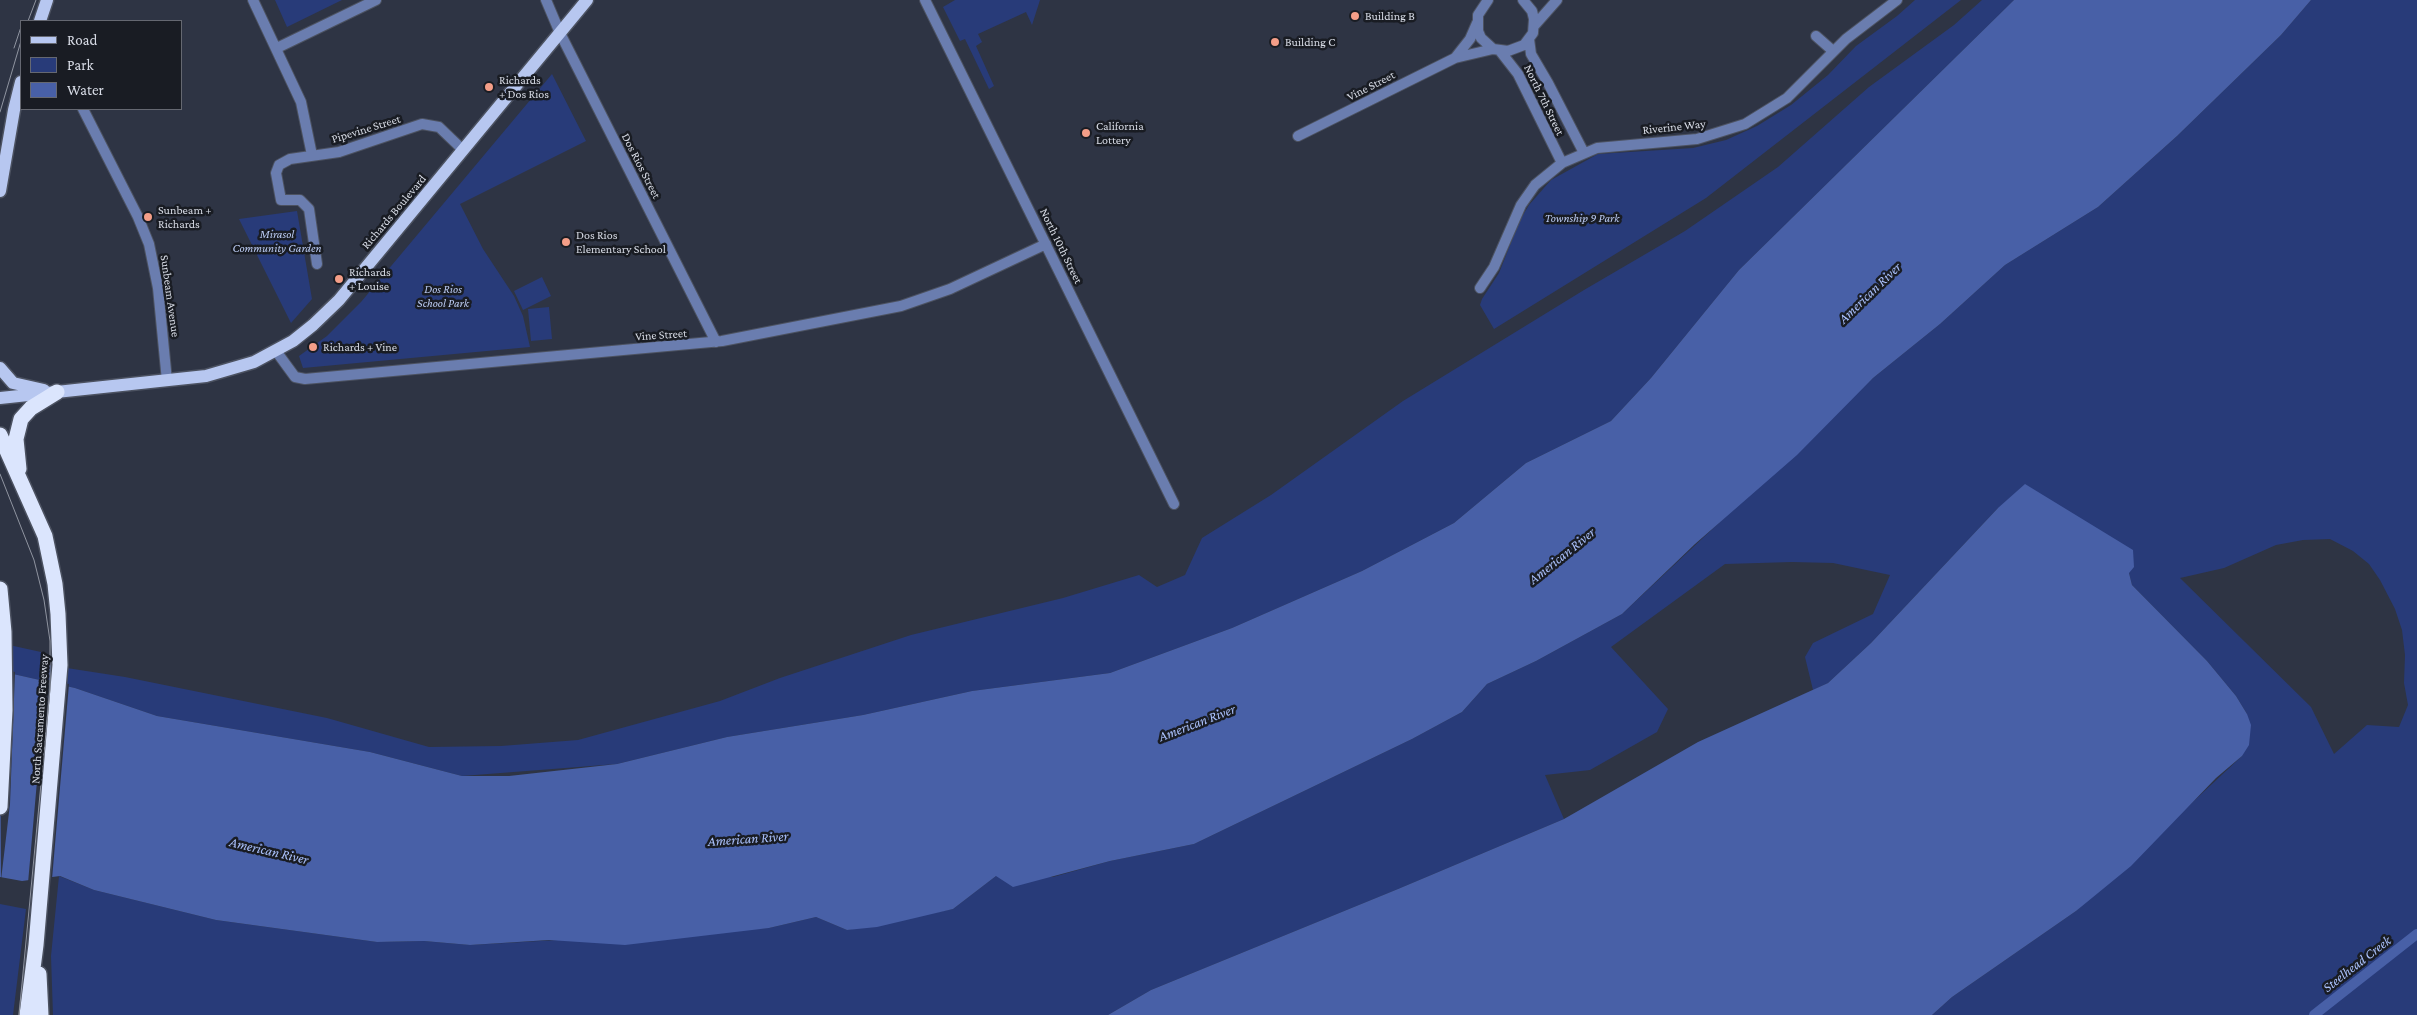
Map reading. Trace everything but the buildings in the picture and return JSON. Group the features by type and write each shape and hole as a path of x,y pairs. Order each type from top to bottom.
{"highway":[{"path":"20,481 16,439 18,427 25,413 57,392"},
{"name":"North Sacramento Freeway","path":"0,435 45,536 57,598 60,665 36,945 28,1015"},
{"path":"0,589 4,632 5,719 0,807"},
{"path":"36,945 41,1015"}],"main road":[{"path":"40,20 47,0"},
{"name":"Richards Boulevard","path":"0,398 167,381 220,373 254,362 276,351 314,325 333,307 587,0"},
{"path":"0,191 20,86"},
{"path":"11,126 20,109"},
{"path":"0,368 9,380 18,385 57,392"}],"street":[{"path":"253,0 301,102 312,155"},
{"path":"277,48 376,0"},
{"name":"Dos Rios Street","path":"546,0 560,33 716,342"},
{"name":"North 10th Street","path":"925,0 1174,504"},
{"path":"1523,0 1532,11 1534,26"},
{"path":"1527,0 1537,0"},
{"path":"1529,39 1534,26 1557,0"},
{"name":"Riverine Way","path":"1480,288 1494,267 1521,205 1535,185 1562,163 1584,153 1616,145 1697,139 1745,124 1787,98 1810,77 1833,51 1897,0"},
{"name":"Vine Street","path":"1455,58 1470,38 1484,3"},
{"name":"North 7th Street","path":"1477,23 1481,38 1496,50 1518,74 1562,163"},
{"path":"1816,36 1833,51"},
{"name":"Vine Street","path":"1298,136 1455,58 1496,50 1516,50 1529,39"},
{"name":"North 7th Street","path":"1529,39 1531,54 1548,82 1584,153"},
{"name":"Sunbeam Avenue","path":"84,110 138,217 149,244 157,280 167,381"},
{"name":"Pipevine Street","path":"318,264 309,208 300,200 281,200 276,173 279,165 290,159 339,152 422,124 439,127 463,150"},
{"name":"Vine Street","path":"276,351 295,378 305,379 716,342 901,306 950,289 1046,244"}],"green space":[{"path":"275,0 342,0 287,27"},
{"path":"955,0 1040,0 1032,25 1026,12 978,34 982,42 976,46 994,86 989,89 965,39 960,41 943,7"},
{"name":"Township 9 Park","path":"1915,0 1961,0 1706,198 1494,329 1480,305 1482,299 1499,273 1520,220 1529,205 1551,180 1598,154 1693,148 1726,140 1757,126 1791,105 1828,75 1856,46 1897,16"},
{"path":"1982,0 2014,0 1739,270 1651,378 1611,421 1526,463 1454,523 1362,571 1232,628 1110,673 972,691 863,715 727,737 617,764 462,776 370,752 157,716 75,688 0,671 0,643 41,652 41,664 125,677 327,718 429,747 501,746 578,740 720,701 780,678 911,635 1063,598 1139,575 1157,587 1185,575 1202,538 1271,495 1403,401 1584,290 1685,231 1778,167 1869,87 1954,25"},
{"path":"2311,0 2417,0 2417,1015 1932,1015 1952,997 2076,911 2242,756 2247,714 2236,696 2207,661 2132,585 2129,573 1998,508 1871,643 1828,683 1813,690 1805,657 1813,643 1873,614 1890,575 1833,563 1725,564 1611,647 1668,709 1657,732 1590,770 1545,775 1564,819 1151,990 1108,1015 53,1015 51,956 59,876 94,890 216,920 377,942 424,941 470,945 769,928 816,917 847,930 953,909 996,876 1053,877 1110,861 1194,844 1412,739 1462,712 1487,684 1536,661 1622,614 1873,378 1940,324 2005,265 2098,207 2177,136 2281,35","holes":["2330,539 2353,551 2369,564 2380,580 2395,609 2402,630 2405,655 2404,683 2408,705 2399,727 2367,725 2334,754 2311,707 2180,578 2224,568 2276,545 2303,540"]},
{"name":"Dos Rios School Park","path":"552,74 586,141 460,204 483,249 514,296 523,316 530,347 303,368 299,356 327,336 361,302"},
{"name":"Mirasol Community Garden","path":"297,211 312,299 291,323 239,219"},
{"path":"542,277 551,296 523,310 514,291"},
{"path":"549,307 552,339 531,341 528,309"},
{"path":"0,904 26,909 13,1015 0,1015"}],"water":[{"name":"American River","path":"2014,0 2311,0 2281,35 2177,136 2098,207 2005,265 1940,324 1873,378 1797,455 1695,544 1622,614 1536,661 1487,684 1462,712 1412,739 1194,844 1110,861 1013,887 996,876 953,909 877,927 847,930 816,917 769,928 625,945 549,940 470,945 424,941 377,942 216,920 94,890 60,876 22,881 0,877 0,671 75,688 157,716 370,752 462,776 509,776 617,764 727,737 863,715 972,691 1110,673 1232,628 1362,571 1454,523 1526,463 1611,421 1651,378 1739,270"},
{"path":"2025,484 2133,550 2134,567 2129,573 2132,585 2207,661 2236,696 2247,714 2251,725 2249,745 2242,756 2216,778 2131,866 2076,911 1952,997 1932,1015 1108,1015 1151,990 1564,819 1698,742 1828,683 1871,643 1998,508"}],"pier":[{"path":"0,668 15,672 10,804 1,880"},
{"path":"46,679 69,684 52,879 28,883"}],"waterway":[{"name":"Steelhead Creek","path":"2314,1015 2417,934"}],"tram line":[{"path":"28,20 36,0"},
{"path":"14,48 20,30"},
{"path":"0,112 20,44"},
{"path":"0,474 34,560 44,600 50,641 50,689 19,1015"}],"place":[{"name":"Building B","path":"1355,16"},
{"name":"Building C","path":"1275,42"},
{"name":"Richards + Dos Rios","path":"489,87"},
{"name":"California Lottery","path":"1086,133"},
{"name":"Sunbeam + Richards","path":"148,217"},
{"name":"Dos Rios Elementary School","path":"566,242"},
{"name":"Richards + Louise","path":"339,279"},
{"name":"Richards + Vine","path":"313,347"}]}
